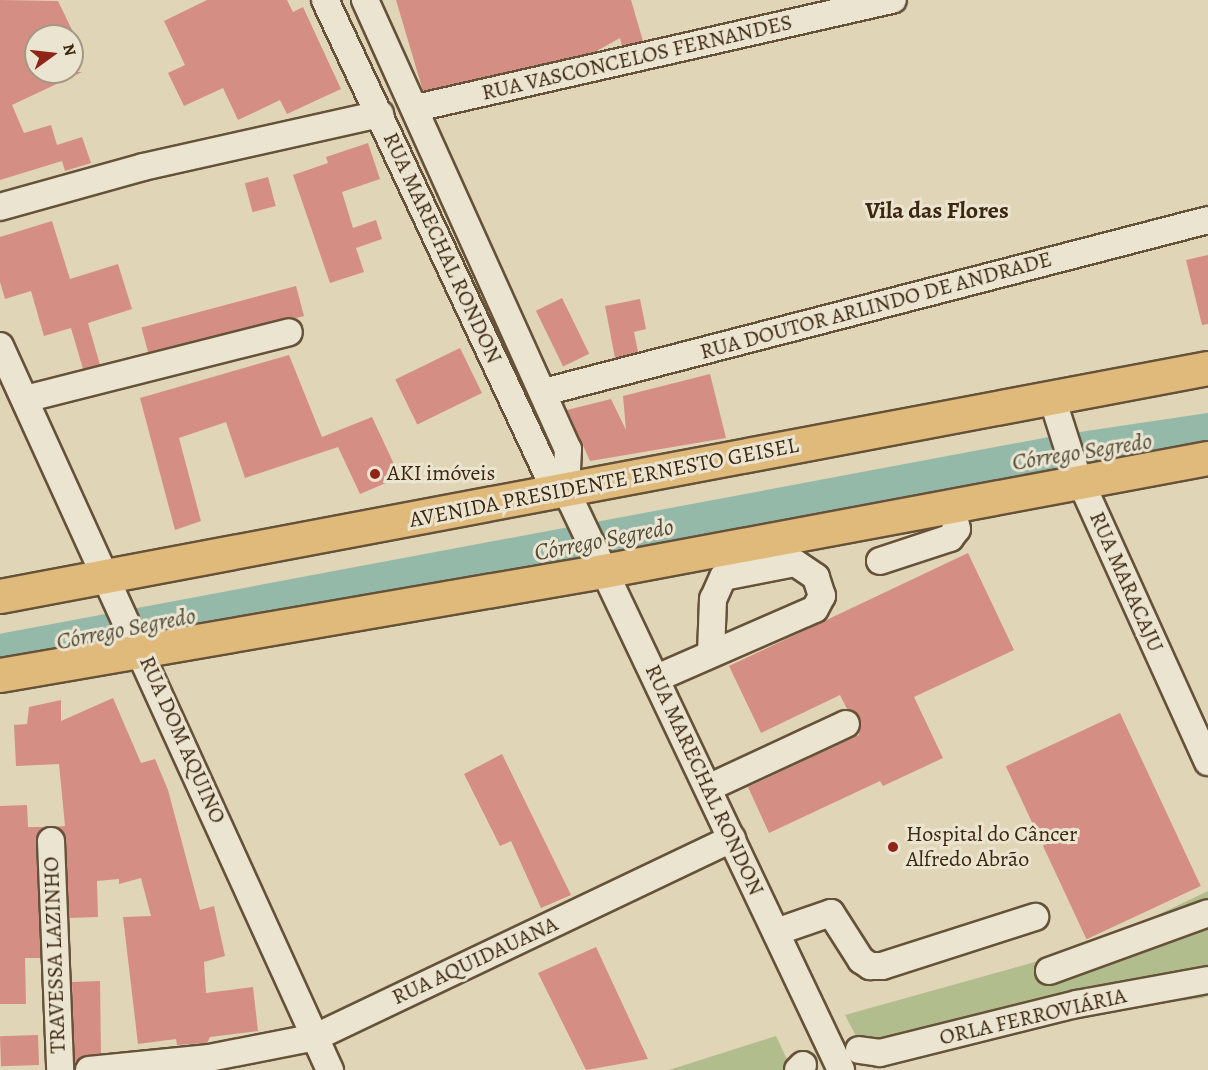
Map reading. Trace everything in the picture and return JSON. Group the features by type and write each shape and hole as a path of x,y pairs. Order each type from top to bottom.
{"main road":[{"name":"AVENIDA PRESIDENTE ERNESTO GEISEL","path":"0,596 110,581 1055,407 1208,368"},
{"path":"0,675 137,642 599,562 951,505 1078,474 1208,459"}],"street":[{"name":"RUA MARECHAL RONDON","path":"325,0 547,473 568,495 657,678 841,1070"},
{"name":"RUA MARECHAL RONDON","path":"365,0 416,108 568,448 568,495"},
{"name":"RUA VASCONCELOS FERNANDES","path":"416,108 796,11 893,0"},
{"path":"0,207 143,167 380,114"},
{"name":"RUA DOUTOR ARLINDO DE ANDRADE","path":"544,392 1208,220"},
{"path":"25,399 289,332"},
{"name":"RUA DOM AQUINO","path":"0,346 110,581 330,1070"},
{"name":"RUA MARACAJU","path":"1055,407 1078,474 1208,762"},
{"path":"880,561 956,534 951,505"},
{"path":"657,678 815,609 822,596 816,577 795,563 723,577 713,598 711,653"},
{"path":"708,788 846,724"},
{"name":"RUA AQUIDAUANA","path":"89,1070 207,1064 316,1037 732,839"},
{"name":"TRAVESSA LAZINHO","path":"51,841 60,1070"},
{"path":"776,932 831,913 861,960 870,966 882,966 1035,917"},
{"name":"ORLA FERROVIÁRIA","path":"1049,971 1208,913"},
{"name":"ORLA FERROVIÁRIA","path":"859,1050 880,1053 1077,1004 1208,980"}],"green space":[{"path":"1208,891 1208,996 1203,998 1061,1017 871,1065 845,1015 1092,946"},
{"path":"776,1036 792,1070 669,1070"}],"building":[{"path":"0,0 58,1 69,24 24,24 24,84 57,84 12,105 24,133 51,125 57,145 82,137 91,163 65,171 62,161 0,180"},
{"path":"207,0 287,0 293,12 303,7 341,89 287,114 280,100 238,120 223,88 184,106 168,73 185,65 164,21"},
{"path":"396,0 631,0 643,41 622,46 620,38 593,53 423,91"},
{"path":"368,143 380,179 342,192 353,228 376,220 382,239 356,248 364,272 330,283 293,175 328,163 326,157"},
{"path":"268,177 276,206 253,212 245,183"},
{"path":"52,221 70,279 118,264 132,309 88,323 100,365 83,369 71,328 44,336 31,291 5,299 0,282 0,237"},
{"path":"1208,255 1208,324 1202,325 1186,260"},
{"path":"296,286 304,316 149,357 141,327"},
{"path":"562,298 589,354 563,366 536,311"},
{"path":"640,299 646,329 634,332 638,352 615,358 605,306"},
{"path":"460,348 482,393 417,425 395,380"},
{"path":"289,355 322,437 372,417 400,477 360,494 338,447 245,478 226,422 179,438 201,521 175,530 140,398"},
{"path":"710,374 726,438 590,461 567,410 611,399 626,430 623,396"},
{"path":"968,553 1014,650 914,697 943,758 883,786 880,781 769,833 748,787 859,735 860,718 847,709 840,695 761,733 729,666"},
{"path":"113,698 141,763 155,759 168,790 200,910 214,906 225,956 204,962 206,993 253,987 258,1031 210,1037 207,1043 177,1045 176,1039 138,1044 123,917 151,916 141,878 119,884 119,879 97,881 98,917 69,918 66,840 54,827 65,826 59,764 16,766 14,725 27,724 29,707 61,700 61,721"},
{"path":"1120,713 1201,886 1087,939 1006,766"},
{"path":"502,754 571,895 541,908 511,841 500,846 464,774"},
{"path":"27,805 28,827 48,827 36,842 41,958 25,958 26,1004 0,1004 0,806"},
{"path":"596,947 648,1059 586,1070 538,973"},
{"path":"100,981 101,1054 75,1062 72,982"},
{"path":"38,1035 39,1065 1,1066 0,1036"}],"waterway":[{"name":"Córrego Segredo","path":"0,653 1061,454 1208,432"}],"place":[{"name":"AKI imóveis","path":"375,474"},
{"name":"Hospital do Câncer Alfredo Abrão","path":"893,847"}],"district":[{"name":"Vila das Flores","path":"937,211"}]}
